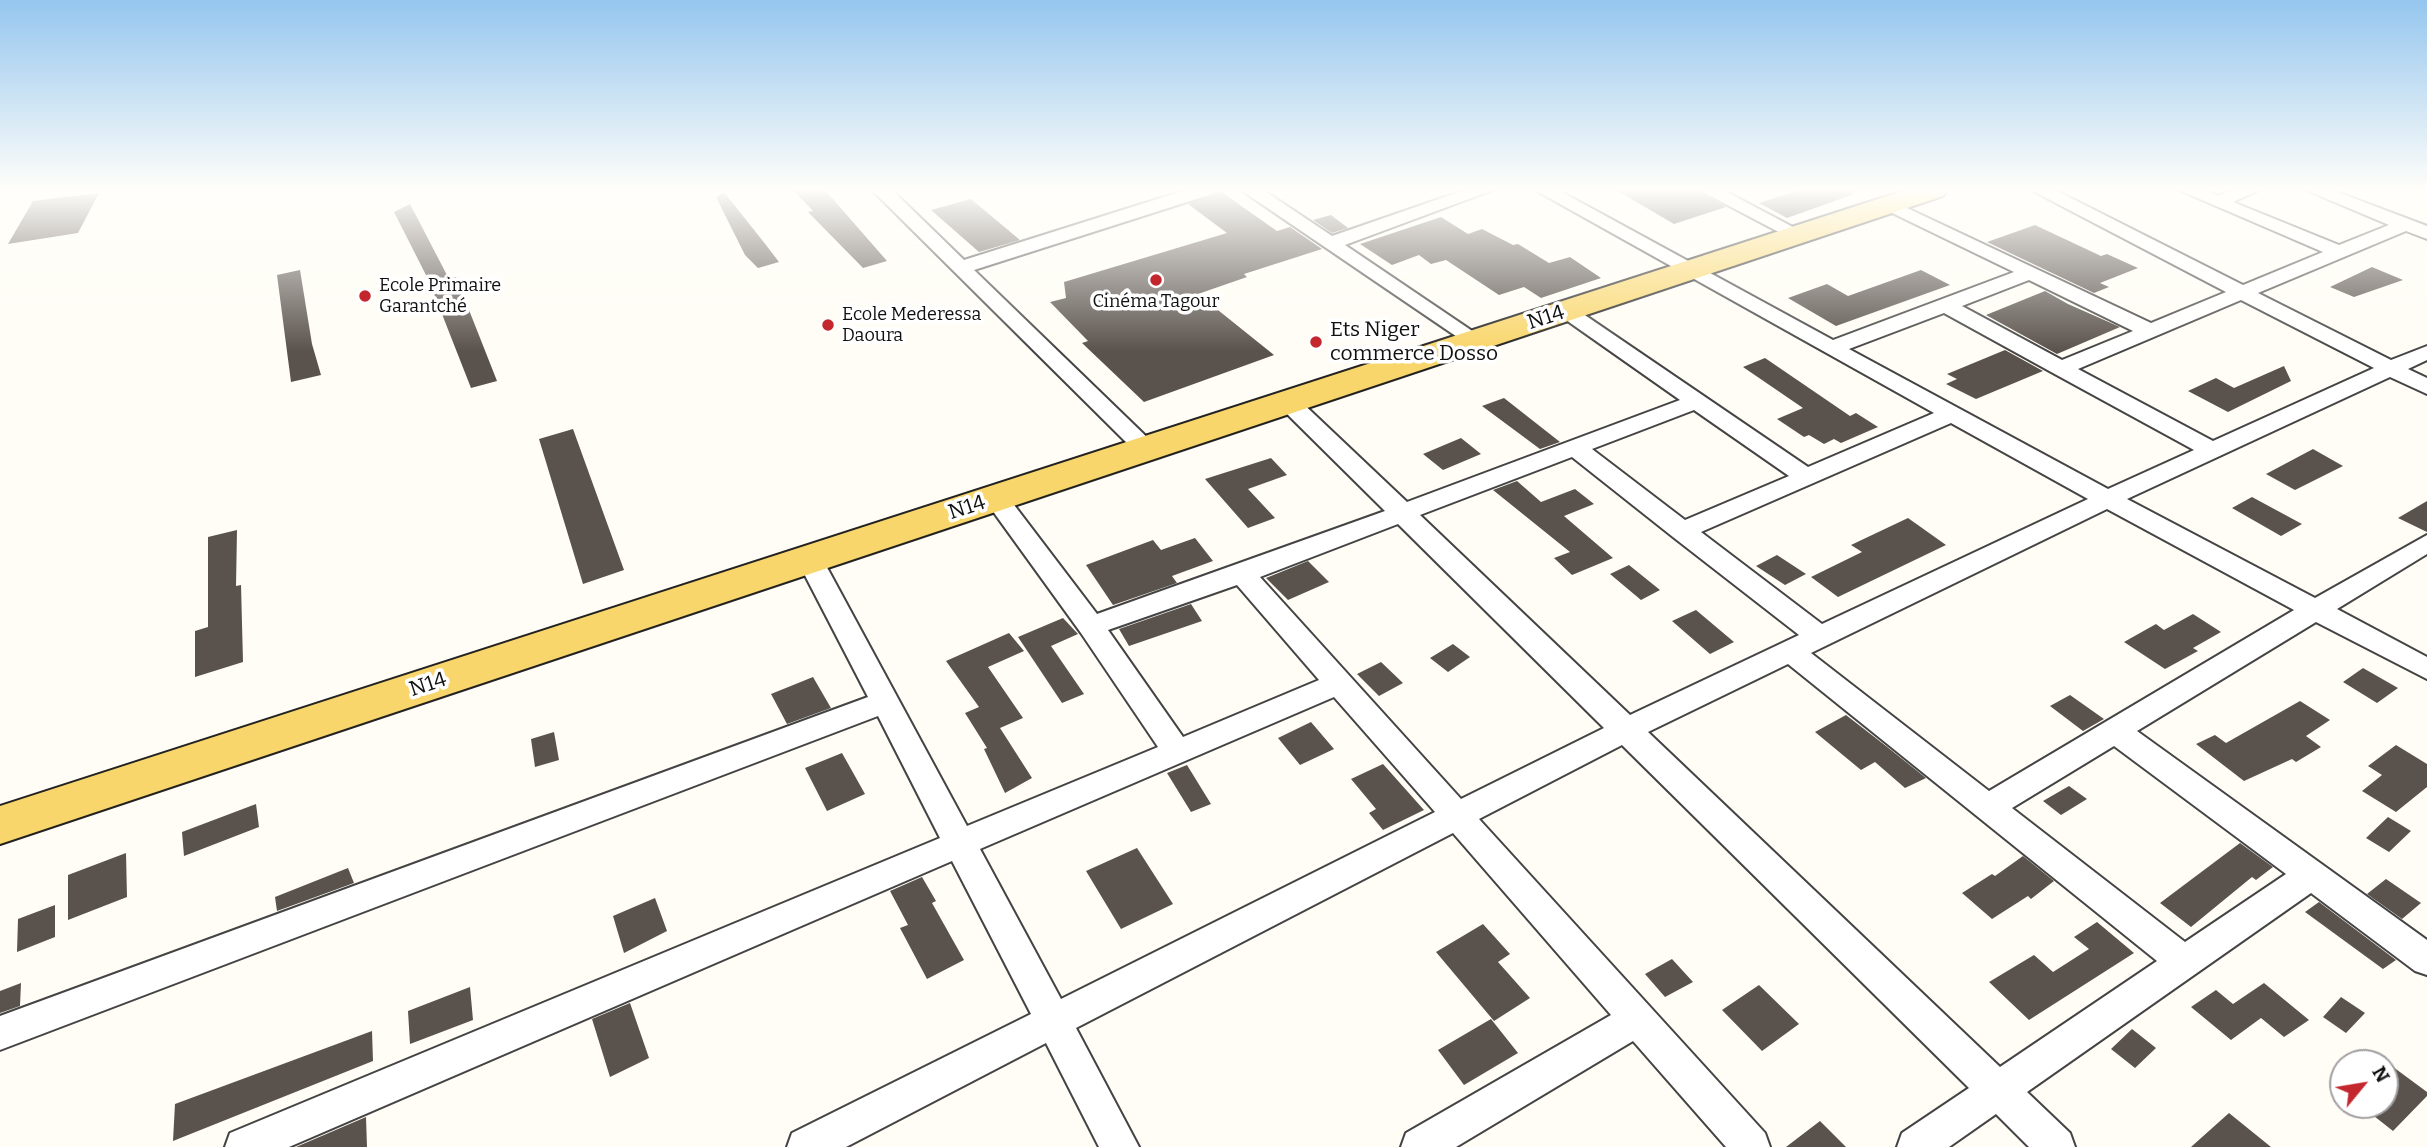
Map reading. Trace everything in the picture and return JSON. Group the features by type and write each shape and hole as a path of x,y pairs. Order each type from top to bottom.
{"main road":[{"name":"N14","path":"0,825 1770,244"}],"street":[{"path":"935,244 1146,449"},
{"path":"960,268 1037,244"},
{"path":"1332,244 1476,341"},
{"path":"1642,244 2107,499 2427,669"},
{"path":"1969,244 2150,331"},
{"path":"2144,244 2427,387"},
{"path":"2318,244 2339,252"},
{"path":"2061,368 2360,244"},
{"path":"1831,348 2030,273"},
{"path":"1945,305 2212,450"},
{"path":"1566,311 1805,476"},
{"path":"806,1147 1628,729 2107,499 2427,352"},
{"path":"1091,626 1242,573 1698,401"},
{"path":"1289,402 2056,1147"},
{"path":"1682,531 1952,414"},
{"path":"1574,447 1820,637"},
{"path":"996,498 1091,626 1177,752"},
{"path":"1988,807 2427,543"},
{"path":"810,560 1119,1147"},
{"path":"1242,573 1751,1147"},
{"path":"1790,651 2184,962"},
{"path":"244,1147 1339,683"},
{"path":"0,1033 885,702"},
{"path":"2115,731 2427,960"},
{"path":"1916,1147 2311,875"},
{"path":"1445,1141 1637,1019"}],"building":[{"path":"410,244 431,244 449,279 456,277 497,381 471,388 429,281"},
{"path":"739,244 764,244 779,262 758,268 745,255"},
{"path":"839,244 872,244 887,261 863,268"},
{"path":"969,244 1008,244 979,252"},
{"path":"1192,244 1314,244 1322,249 1244,274 1247,277 1198,294 1274,355 1144,402 1082,343 1088,341 1050,302 1066,298 1064,282"},
{"path":"1360,244 1518,244 1549,263 1570,257 1601,278 1541,298 1524,287 1499,295 1446,260 1431,264 1419,255 1392,265"},
{"path":"1990,244 2074,244 2138,268 2100,283 2109,287 2094,293"},
{"path":"2372,267 2403,280 2354,297 2330,287"},
{"path":"300,270 312,344 321,375 291,382 277,275"},
{"path":"1921,270 1950,285 1836,326 1788,298 1827,284 1848,296"},
{"path":"2045,291 2120,327 2057,354 1986,315"},
{"path":"2005,350 2043,371 1976,399 1946,384 1957,379 1947,374"},
{"path":"1765,358 1850,416 1856,413 1878,427 1841,443 1834,439 1824,444 1809,435 1804,437 1777,419 1803,408 1743,367"},
{"path":"2284,366 2291,381 2228,412 2188,391 2216,378 2234,388"},
{"path":"1504,398 1560,442 1540,449 1482,406"},
{"path":"573,429 624,570 583,584 539,439"},
{"path":"1461,438 1481,454 1443,470 1423,454"},
{"path":"2313,449 2343,466 2295,490 2266,474"},
{"path":"1271,458 1287,475 1248,489 1275,518 1248,528 1205,479"},
{"path":"1517,481 1541,502 1575,489 1594,504 1564,516 1613,558 1572,575 1554,558 1570,552 1493,490"},
{"path":"2252,497 2302,524 2281,536 2232,508"},
{"path":"2427,501 2427,532 2398,518"},
{"path":"1908,518 1946,545 1838,597 1811,577 1862,552 1851,545"},
{"path":"237,530 236,586 241,585 243,662 195,677 195,631 208,627 208,537"},
{"path":"1195,538 1213,561 1172,576 1177,583 1113,605 1086,565 1153,540 1161,550"},
{"path":"1777,555 1806,574 1785,585 1756,566"},
{"path":"1308,561 1329,582 1288,600 1266,578"},
{"path":"1629,565 1660,590 1641,600 1610,574"},
{"path":"1191,604 1202,621 1129,646 1119,629"},
{"path":"1696,610 1734,642 1710,654 1672,621"},
{"path":"2193,614 2221,632 2193,648 2198,651 2165,669 2124,642 2156,624 2164,630"},
{"path":"1063,618 1078,634 1051,646 1084,694 1062,703 1018,637"},
{"path":"1009,633 1024,651 988,667 1023,718 1000,728 1032,778 1005,793 984,749 987,748 965,713 979,707 946,661"},
{"path":"1453,644 1470,657 1448,672 1430,658"},
{"path":"1381,662 1403,683 1379,696 1357,674"},
{"path":"2363,668 2398,688 2377,703 2343,682"},
{"path":"813,677 831,708 787,724 771,694"},
{"path":"2070,695 2104,719 2083,731 2050,706"},
{"path":"2300,701 2330,720 2306,736 2321,747 2296,762 2292,759 2244,781 2196,744 2215,735 2226,743"},
{"path":"1846,715 1926,778 1905,788 1875,762 1861,770 1815,732"},
{"path":"1311,722 1334,749 1300,765 1278,738"},
{"path":"554,732 559,760 535,767 531,739"},
{"path":"2396,745 2427,764 2427,787 2396,812 2362,791 2382,775 2368,766"},
{"path":"842,753 865,794 827,811 805,768"},
{"path":"1383,764 1424,810 1383,830 1369,813 1376,809 1351,779"},
{"path":"1187,765 1211,804 1191,812 1167,773"},
{"path":"2069,786 2087,799 2061,815 2043,801"},
{"path":"256,804 259,827 184,856 182,832"},
{"path":"2388,817 2411,831 2389,852 2366,838"},
{"path":"2240,843 2273,867 2256,880 2252,877 2191,927 2160,903"},
{"path":"1137,848 1173,904 1121,929 1086,871"},
{"path":"126,853 127,897 68,920 68,875"},
{"path":"2023,856 2054,881 2031,899 2028,896 1992,919 1962,893 1992,874 1995,876"},
{"path":"348,868 354,883 277,911 275,897"},
{"path":"922,877 936,901 932,903 964,960 927,979 900,928 908,925 890,891"},
{"path":"2386,879 2421,903 2402,919 2367,894"},
{"path":"655,898 667,931 624,953 613,916"},
{"path":"2319,902 2396,960 2383,969 2305,912"},
{"path":"55,905 55,937 17,952 18,919"},
{"path":"2097,922 2134,953 2029,1020 1989,982 2034,955 2053,972 2089,949 2074,937"},
{"path":"1483,924 1510,954 1498,962 1530,998 1494,1021 1436,952"},
{"path":"1672,959 1693,982 1665,997 1645,974"},
{"path":"21,983 20,1006 0,1013 0,991"},
{"path":"2264,983 2309,1020 2284,1037 2261,1018 2231,1040 2191,1007 2216,990 2233,1004"},
{"path":"1759,985 1799,1024 1762,1051 1722,1010"},
{"path":"470,987 473,1020 410,1044 408,1011"},
{"path":"2341,997 2365,1013 2346,1033 2323,1017"},
{"path":"630,1003 649,1058 610,1077 592,1019"},
{"path":"1491,1019 1518,1053 1464,1085 1438,1050"},
{"path":"2132,1029 2156,1048 2135,1068 2111,1049"},
{"path":"372,1031 373,1061 173,1141 175,1104"},
{"path":"2399,1071 2427,1092 2427,1096 2393,1131 2378,1119 2399,1119"},
{"path":"2229,1113 2271,1147 2191,1147"},
{"path":"366,1117 367,1147 296,1147"},
{"path":"1820,1121 1846,1147 1786,1147"}],"place":[{"name":"Cinéma Tagour","path":"1156,280"},
{"name":"Ecole Primaire Garantché","path":"365,296"},
{"name":"Ecole Mederessa Daoura","path":"828,325"},
{"name":"Ets Niger commerce Dosso","path":"1316,342"}]}
